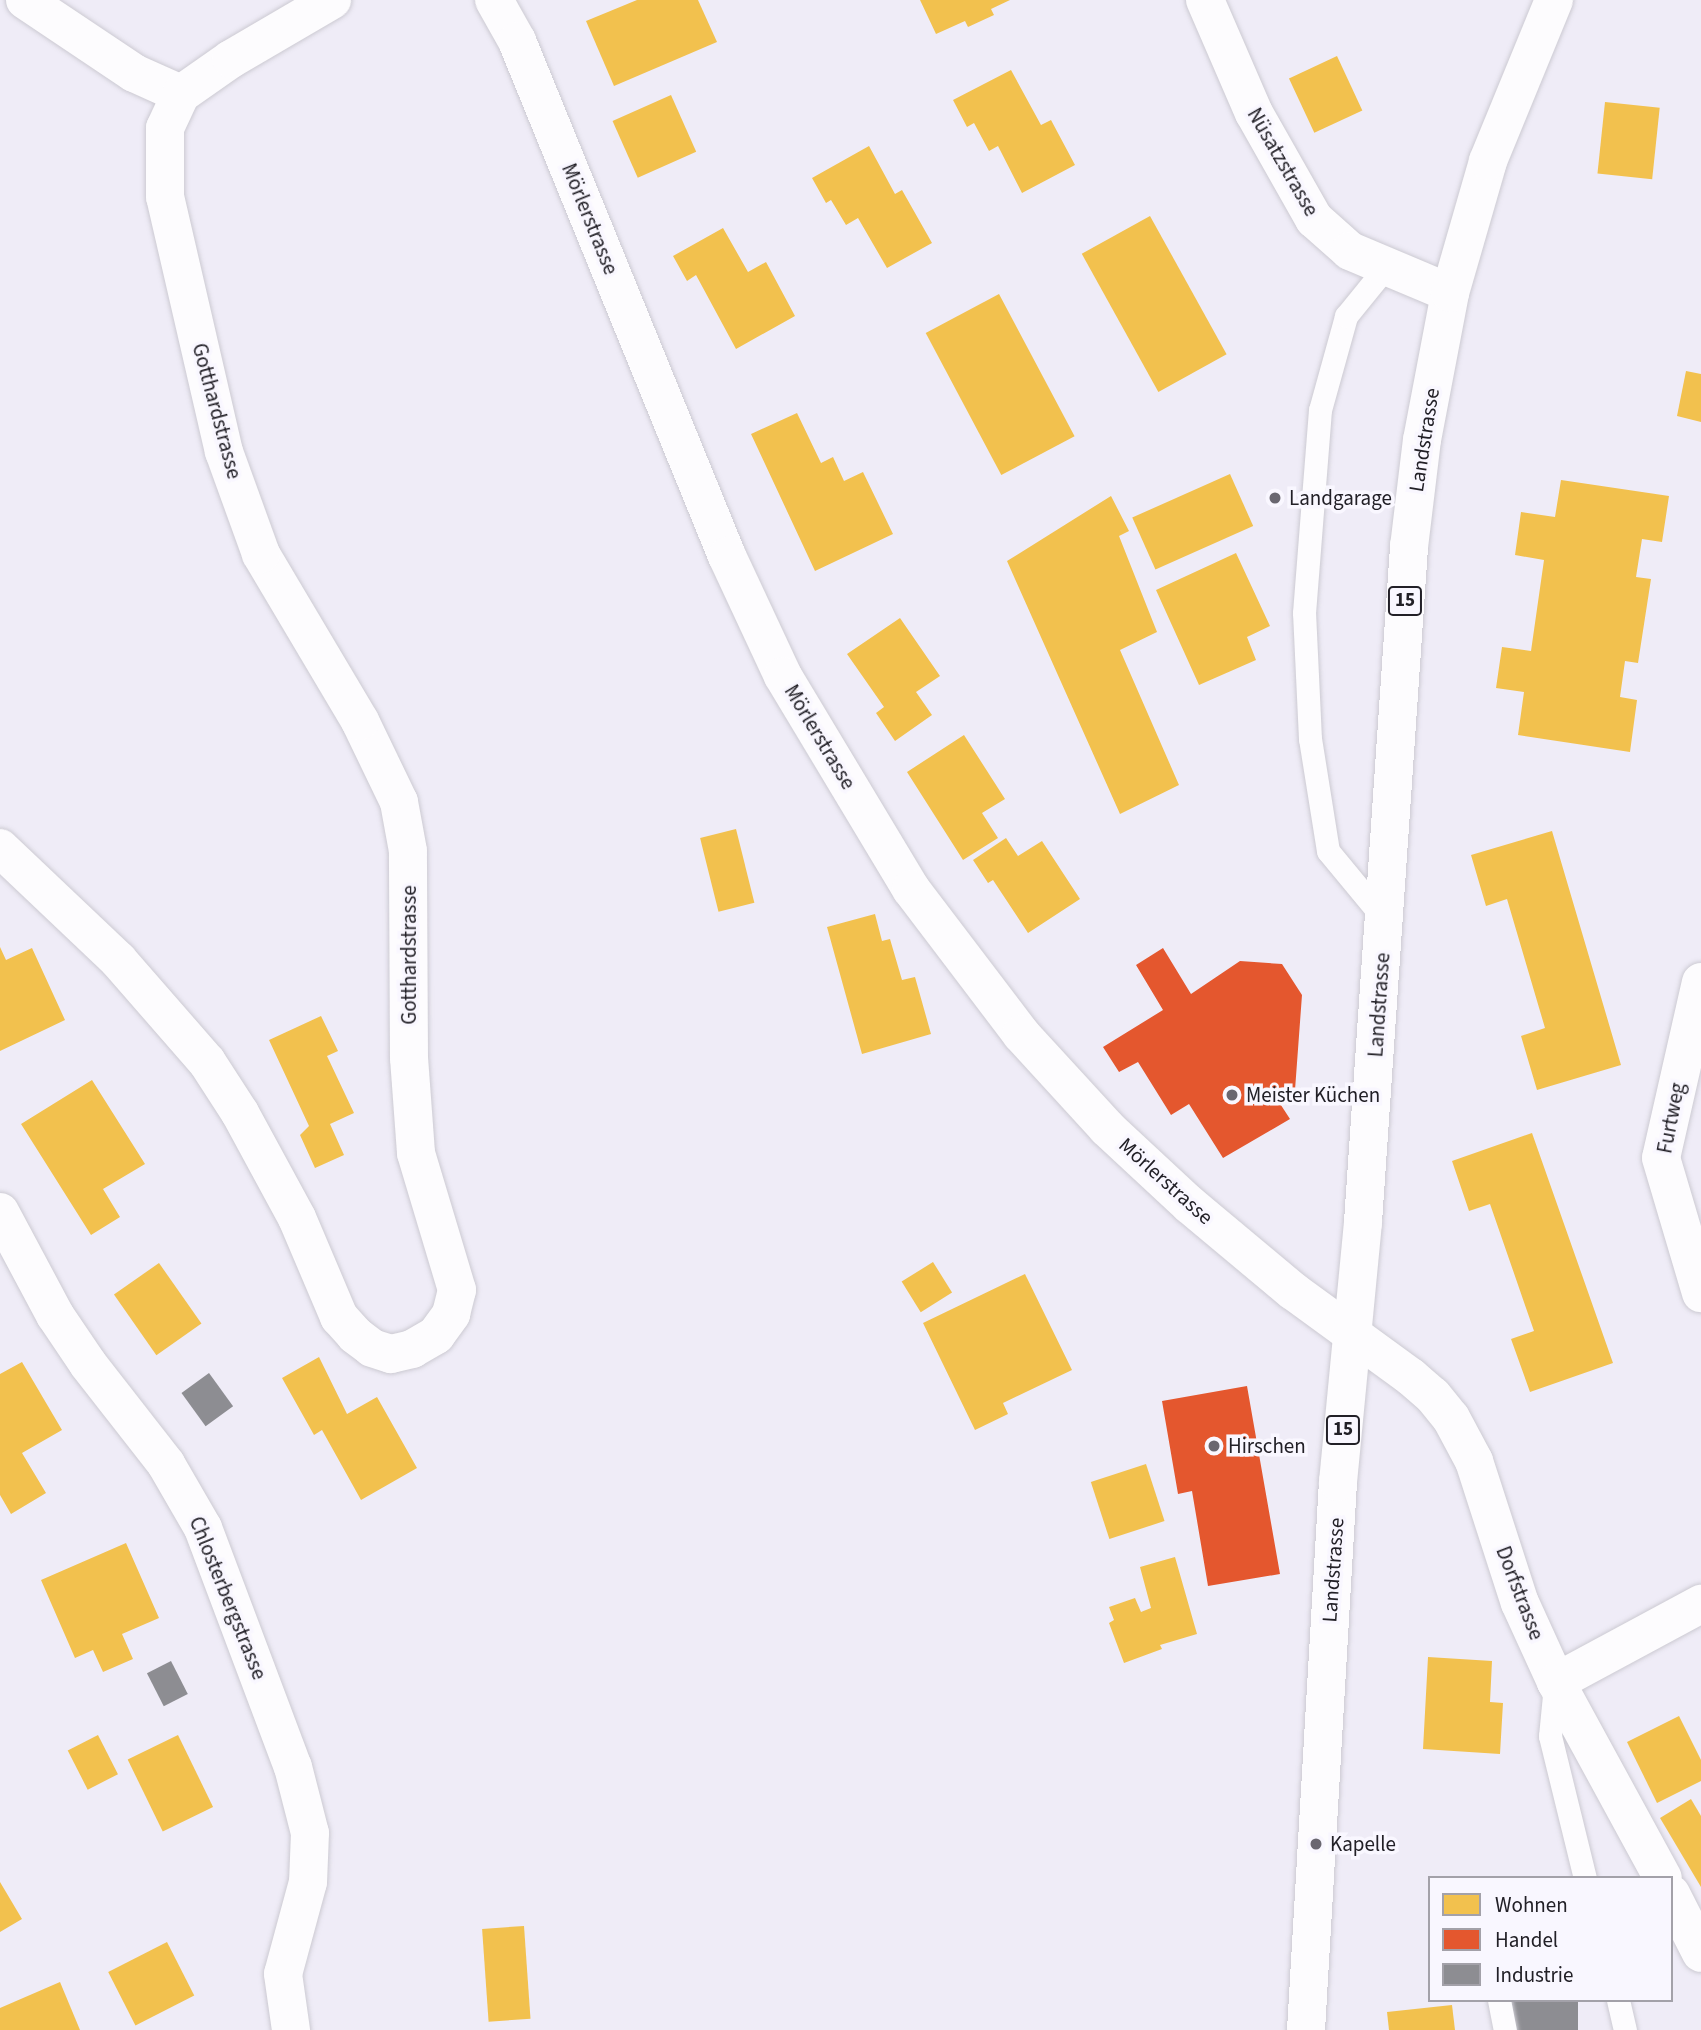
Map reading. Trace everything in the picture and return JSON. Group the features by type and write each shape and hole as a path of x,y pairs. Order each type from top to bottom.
{"street":[{"path":"25,0 134,73 181,94"},
{"name":"Gotthardstrasse","path":"0,848 118,960 207,1062 240,1113 297,1218 339,1317 347,1326 372,1348 390,1354 412,1349 436,1335 451,1314 457,1290 416,1153 410,1058 408,851 400,802 360,721 261,554 224,452 165,197 165,128 181,94 231,59 332,0"},
{"name":"Mörlerstrasse","path":"494,0 517,41 727,556 783,676 911,889 1021,1034 1107,1128 1221,1231 1293,1291 1351,1333"},
{"name":"Nüsatzstrasse","path":"1205,0 1254,113 1314,219 1350,251 1385,268 1450,293"},
{"name":"Landstrasse","path":"1306,2030 1328,1637 1351,1333 1363,1222 1409,547 1422,440 1450,293 1488,161 1554,0"},
{"name":"Furtweg","path":"1701,982 1661,1158 1701,1293"},
{"name":"Chlosterbergstrasse","path":"0,1212 55,1315 88,1364 166,1464 203,1528 293,1767 310,1833 308,1882 283,1974 291,2030"},
{"name":"Dorfstrasse","path":"1351,1333 1411,1377 1451,1418 1474,1461 1520,1603 1556,1682 1662,1876"},
{"path":"1556,1682 1701,1604"},
{"path":"1673,1898 1701,1953"}],"lane":[{"path":"1385,268 1346,316 1320,410 1304,614 1310,739 1328,851 1385,920"},
{"path":"1556,1682 1550,1736 1585,1876"},
{"path":"1499,2002 1505,2030"},
{"path":"1618,2002 1625,2030"}],"building: Wohnen":[{"path":"637,0 698,0 717,42 614,86 586,21"},
{"path":"920,0 1010,0 991,9 994,15 968,27 965,21 936,34"},
{"path":"1337,56 1362,110 1314,133 1289,78"},
{"path":"1011,70 1041,125 1051,120 1075,165 1022,193 998,146 989,151 974,123 967,127 953,100"},
{"path":"671,95 696,152 638,178 613,121"},
{"path":"1605,102 1660,108 1652,179 1597,174"},
{"path":"869,146 895,194 902,190 932,243 887,268 858,218 846,225 831,200 826,203 812,178"},
{"path":"1150,216 1227,354 1158,392 1082,254"},
{"path":"723,228 748,272 766,262 795,316 736,349 696,275 687,281 673,256"},
{"path":"999,294 1075,436 1001,475 926,333"},
{"path":"1686,371 1701,374 1701,422 1677,416"},
{"path":"797,413 821,463 833,457 844,481 863,472 893,534 815,571 751,434"},
{"path":"1230,474 1253,526 1155,570 1132,518"},
{"path":"1561,480 1669,496 1662,542 1642,539 1636,577 1651,579 1638,663 1625,661 1620,697 1637,700 1630,752 1518,735 1524,692 1496,688 1502,647 1531,651 1544,560 1515,555 1521,512 1555,517"},
{"path":"1111,496 1129,531 1119,536 1157,632 1120,650 1179,785 1120,814 1007,561"},
{"path":"1236,553 1270,626 1247,637 1256,660 1199,685 1156,590"},
{"path":"900,618 940,676 916,692 932,715 895,741 876,713 884,707 847,654"},
{"path":"964,735 1005,799 982,813 998,838 963,860 907,772"},
{"path":"736,829 754,903 718,912 700,838"},
{"path":"1552,831 1621,1065 1537,1090 1521,1036 1545,1028 1507,899 1486,906 1471,855"},
{"path":"1006,838 1018,856 1042,841 1080,899 1028,933 993,880 988,883 973,860"},
{"path":"875,914 882,941 890,939 902,980 915,977 931,1034 862,1054 827,927"},
{"path":"0,947 6,960 32,948 65,1020 0,1051"},
{"path":"321,1016 338,1051 327,1056 354,1113 330,1124 344,1155 315,1168 300,1135 309,1126 269,1040"},
{"path":"92,1080 145,1164 103,1189 120,1217 91,1235 21,1124"},
{"path":"1532,1133 1613,1363 1530,1392 1511,1339 1534,1331 1490,1204 1469,1211 1452,1161"},
{"path":"933,1262 952,1293 921,1312 902,1282"},
{"path":"159,1263 201,1324 156,1355 114,1295"},
{"path":"1025,1274 1072,1370 1003,1403 1008,1414 975,1430 923,1323"},
{"path":"319,1357 347,1414 377,1397 417,1468 361,1500 322,1430 314,1435 282,1378"},
{"path":"22,1362 62,1430 22,1453 46,1493 11,1514 0,1495 0,1374"},
{"path":"1146,1464 1165,1521 1109,1539 1091,1482"},
{"path":"126,1543 159,1618 122,1634 133,1659 103,1672 93,1650 75,1658 41,1580"},
{"path":"1175,1557 1197,1634 1160,1645 1162,1649 1124,1663 1109,1623 1114,1620 1109,1607 1135,1598 1141,1612 1151,1608 1140,1567"},
{"path":"1428,1657 1492,1661 1490,1702 1503,1703 1500,1754 1423,1749"},
{"path":"1679,1716 1701,1760 1701,1781 1657,1803 1627,1742"},
{"path":"98,1735 118,1774 88,1790 68,1750"},
{"path":"178,1735 213,1807 163,1831 128,1760"},
{"path":"1691,1799 1701,1816 1701,1887 1660,1818"},
{"path":"0,1882 22,1919 0,1932"},
{"path":"524,1926 530,2019 489,2022 482,1929"},
{"path":"167,1942 194,1995 135,2025 108,1972"},
{"path":"60,1982 80,2030 0,2030 0,2008"},
{"path":"1452,2005 1455,2030 1389,2030 1387,2012"}],"building: Handel":[{"path":"1163,948 1191,994 1240,961 1282,964 1302,995 1295,1090 1277,1099 1290,1119 1223,1158 1189,1104 1171,1115 1138,1062 1119,1072 1103,1047 1163,1010 1136,965"},
{"name":"Hirschen","path":"1247,1386 1280,1574 1208,1586 1192,1491 1178,1494 1162,1401"}],"building: Industrie":[{"path":"209,1373 233,1406 206,1426 181,1393"},
{"path":"171,1661 188,1694 164,1706 147,1673"},
{"path":"1510,2002 1578,2002 1578,2030 1510,2030"}],"place":[{"name":"Landgarage","path":"1275,498"},
{"name":"Meister Küchen","path":"1232,1095"},
{"name":"Hirschen","path":"1214,1446"},
{"name":"Kapelle","path":"1316,1844"}]}
